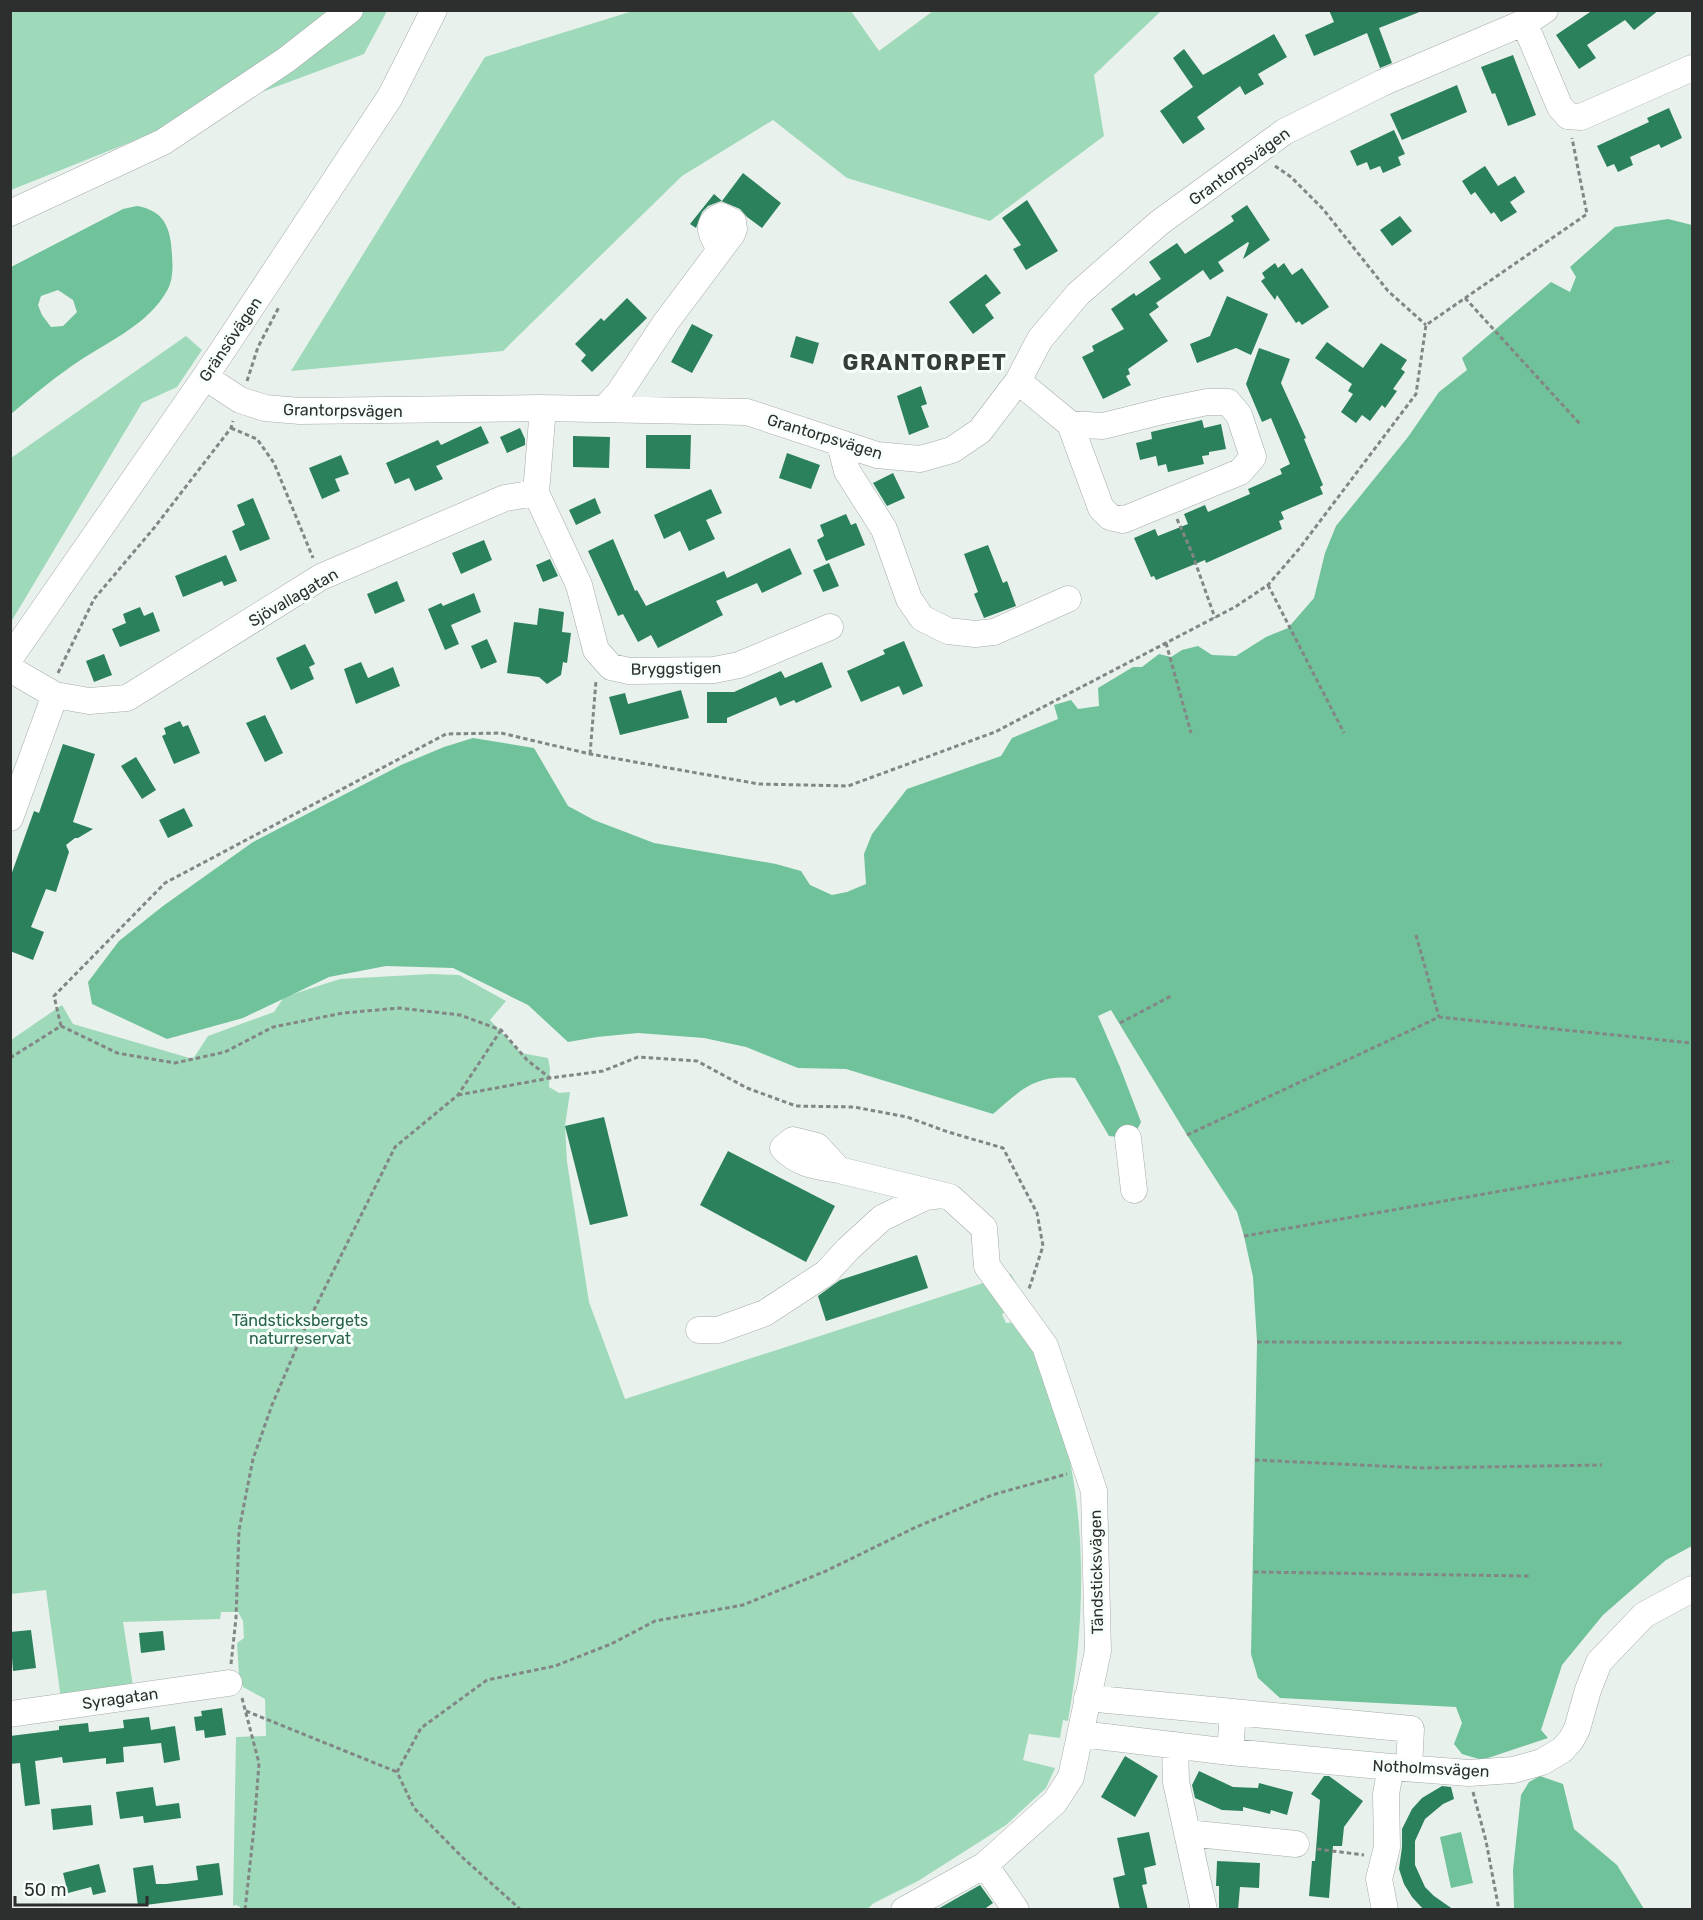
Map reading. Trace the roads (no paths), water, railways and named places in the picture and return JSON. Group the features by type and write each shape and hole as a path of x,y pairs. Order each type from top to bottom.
{"street":[{"path":"10,213 163,142 286,60 350,10"},
{"name":"Gränsövägen","path":"10,658 205,377 390,97 434,11"},
{"path":"1531,16 1560,107 1568,116 1581,117 1692,68"},
{"name":"Grantorpsvägen","path":"205,377 240,400 265,408 300,411 543,408 747,412 877,455 920,459 952,450 980,431 1018,381 1040,339 1078,294 1159,224 1284,132 1382,82 1531,16"},
{"path":"604,409 619,393 642,356 720,248"},
{"path":"1018,381 1070,424 1101,508 1110,518 1123,520 1240,472 1253,457 1239,415 1228,402 1208,402 1103,426 1070,424"},
{"name":"Bryggstigen","path":"543,408 536,493 579,585 596,651 610,667 629,671 714,670 739,665 830,627"},
{"path":"840,444 847,471 884,529 909,598 922,618 948,632 975,634 994,632 1068,599"},
{"name":"Sjövallagatan","path":"10,669 56,695 88,701 127,698 321,577 505,498 536,493"},
{"path":"10,818 56,695"},
{"path":"1128,1138 1134,1190"},
{"path":"839,1170 942,1195"},
{"path":"699,1330 718,1330 765,1313 826,1273 882,1218 925,1197 942,1195"},
{"name":"Tändsticksvägen","path":"904,1910 985,1865 1055,1802 1071,1777 1098,1652 1094,1491 1045,1346 987,1266 984,1228 950,1197 942,1195"},
{"name":"Notholmsvägen","path":"1081,1734 1230,1752 1469,1773 1513,1770 1542,1762 1562,1750 1571,1740 1599,1662 1644,1615 1692,1589"},
{"name":"Syragatan","path":"10,1714 229,1683"},
{"path":"1088,1698 1412,1729 1400,1767 1386,1794 1387,1847 1379,1880 1385,1910"},
{"path":"1230,1752 1233,1712"},
{"path":"1175,1745 1176,1782 1204,1910"},
{"path":"1187,1833 1296,1844"},
{"path":"985,1865 1017,1910"}],"district":[{"name":"GRANTORPET","path":"925,362"}],"park label":[{"name":"Tändsticksbergets naturreservat","path":"300,1329"}]}
